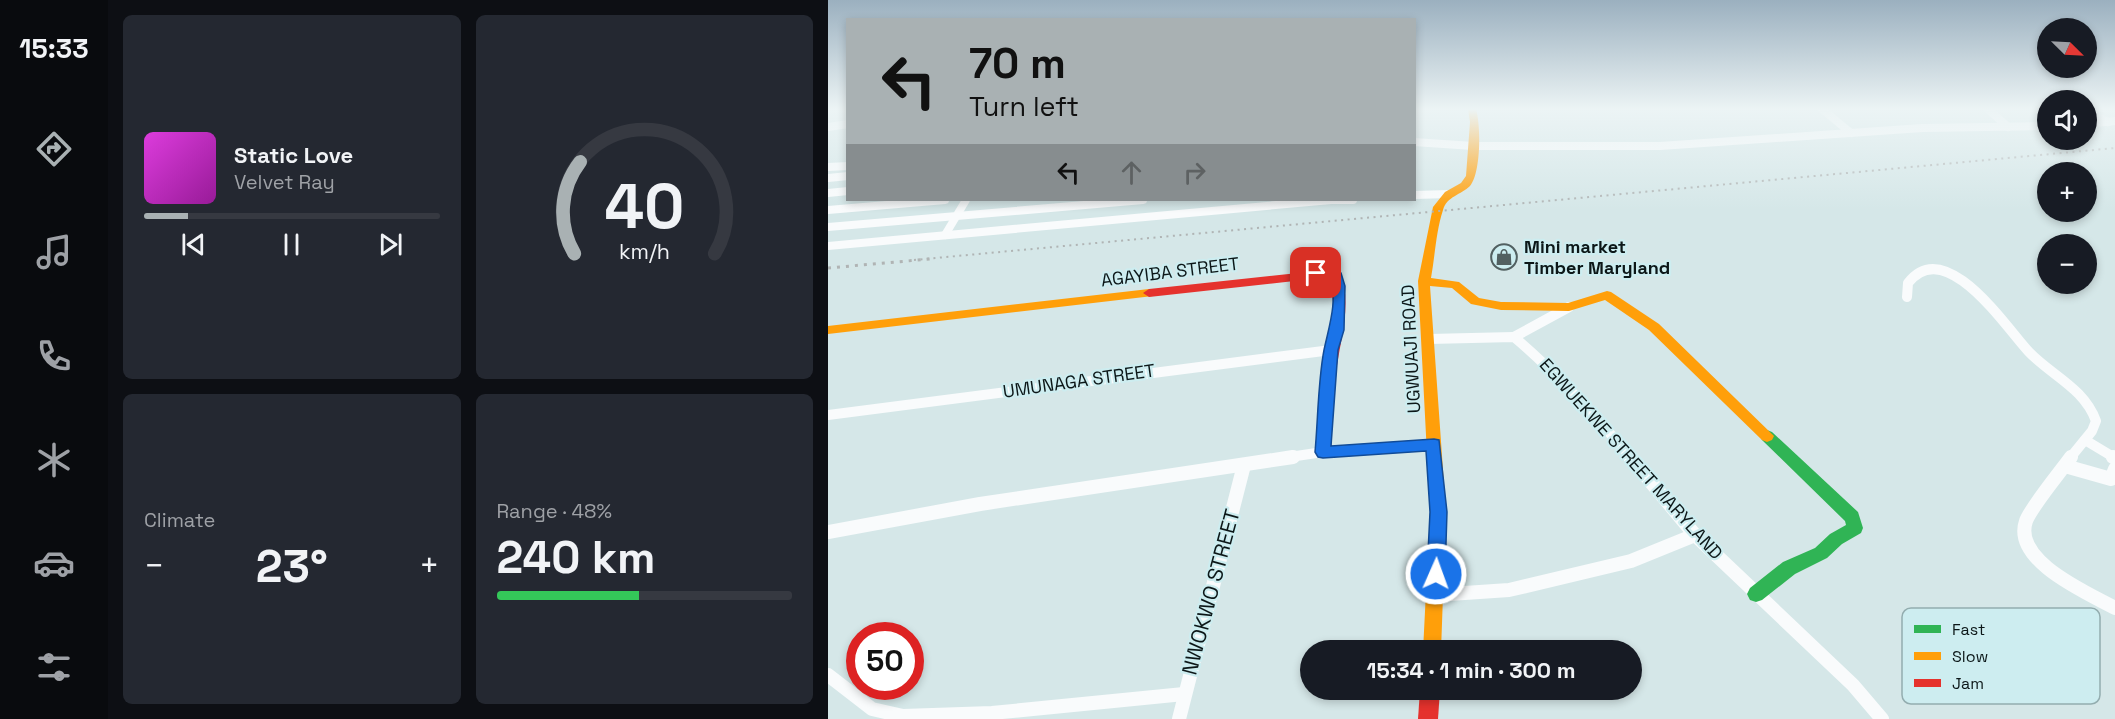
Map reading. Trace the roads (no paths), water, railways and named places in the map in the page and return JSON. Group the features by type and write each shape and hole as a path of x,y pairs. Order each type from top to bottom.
{"street":[{"path":"1422,143 1473,146 1660,146 1711,143"},
{"name":"UGWUAJI ROAD","path":"1433,640 1438,512 1424,280 1437,211 1449,194 1469,181 1473,146"},
{"path":"828,167 846,166"},
{"path":"828,178 846,176"},
{"path":"828,193 846,191"},
{"path":"1416,195 1449,194"},
{"path":"828,210 933,201"},
{"path":"945,235 965,201"},
{"path":"828,227 1131,201"},
{"path":"828,246 1320,201"},
{"path":"1906,297 1911,278 1929,270 1948,273 1969,286 2030,354 2091,407 2097,421 2026,520 2024,531 2033,553 2056,573 2115,608"},
{"name":"AGAYIBA STREET","path":"828,330 1331,272 1337,274 1339,286 1337,330 1331,350 1323,452"},
{"path":"1424,280 1455,285 1475,301 1501,306 1569,308"},
{"path":"1429,339 1514,337 1569,308 1607,295 1627,305 1650,324 1852,517 1855,528 1836,539 1821,554 1789,568 1756,594"},
{"name":"EGWUEKWE STREET MARYLAND","path":"1514,337 1539,358 1585,405 1659,489 1695,535 1853,685 1882,719"},
{"name":"UMUNAGA STREET","path":"828,415 1331,350"},
{"path":"2085,440 2115,458"},
{"path":"828,532 980,504 1323,452 1434,445"},
{"name":"NWOKWO STREET","path":"1179,719 1244,465"},
{"path":"2065,466 2112,479 2115,469"},
{"path":"1435,595 1509,590 1631,561 1695,535"},
{"path":"828,675 872,709 886,714 990,716 1184,694"},
{"path":"1428,719 1429,700"}],"railway":[{"path":"914,260 2115,148"},
{"path":"828,268 930,259"}],"place":[{"name":"Mini market Timber Maryland","path":"1504,257"}]}
